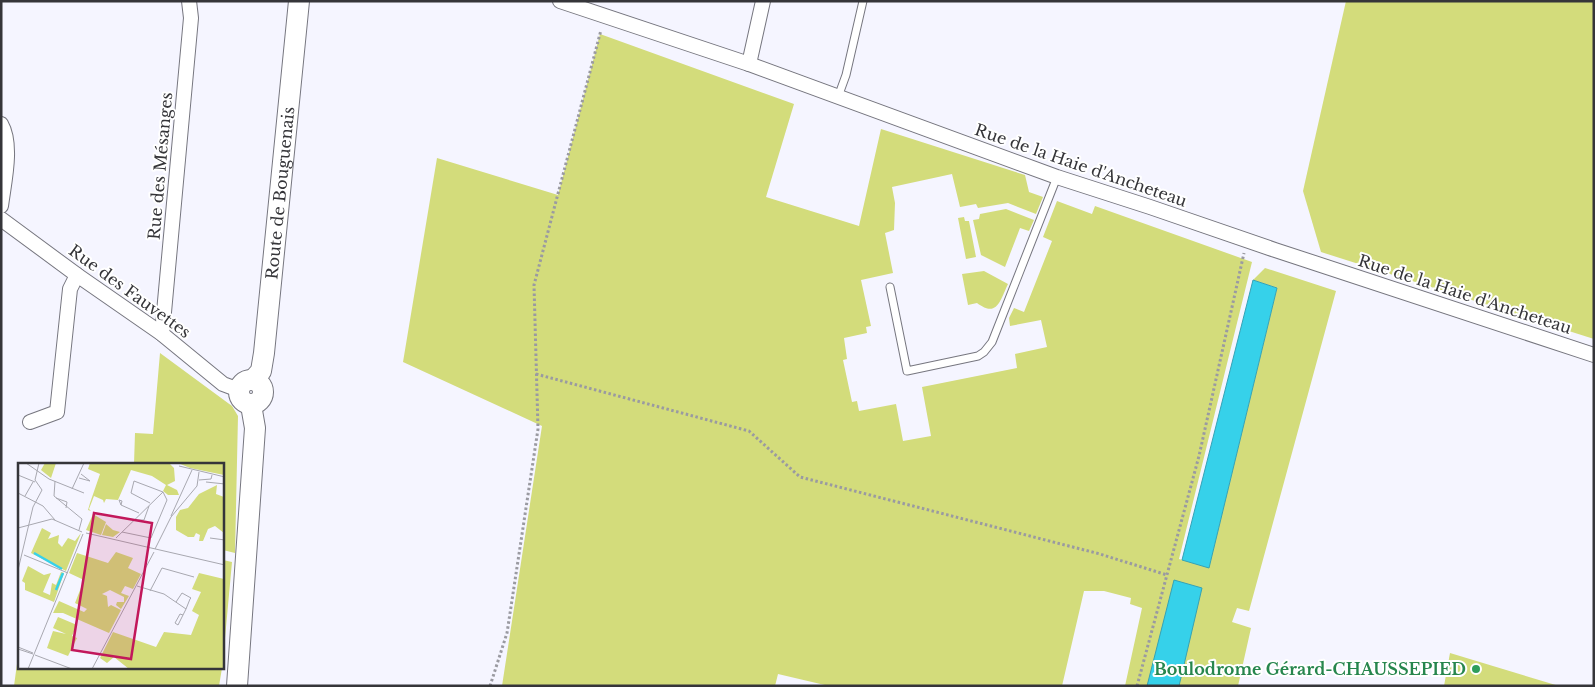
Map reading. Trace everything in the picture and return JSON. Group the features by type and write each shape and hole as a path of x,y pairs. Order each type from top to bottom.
{"street":[{"name":"Rue des Mésanges","path":"162,334 191,18 189,1"},
{"name":"Route de Bouguenais","path":"248,392 262,371 299,1"},
{"name":"Rue de la Haie d'Ancheteau","path":"560,1 748,64 1057,177 1594,355"},
{"path":"748,64 763,1"},
{"path":"1,124 6,132 7,150 1,206"},
{"name":"Rue des Fauvettes","path":"1,219 162,334 223,384 248,392"},
{"path":"30,422 58,412 70,289 77,275"},
{"path":"237,686 256,428 248,392"}],"lane":[{"path":"838,98 846,75 863,1"},
{"path":"890,287 907,371 978,356 992,342 1057,177"}],"path":[{"path":"490,686 507,633 538,429 534,285 605,16"},
{"path":"1137,686 1199,456 1247,240"},
{"path":"536,374 749,431 800,477 1100,554 1167,575"}],"green space":[{"path":"1346,1 1594,1 1594,339 1321,252 1303,191"},
{"path":"600,34 794,104 766,197 859,226 881,129 1025,175 1029,192 1043,197 1036,214 1008,203 978,208 976,204 960,207 952,174 892,187 895,203 894,230 885,233 893,273 861,280 871,326 866,327 867,333 844,338 847,359 843,360 852,402 857,401 859,411 896,404 903,441 931,436 922,387 1017,368 1015,354 1047,347 1041,320 1010,326 1009,318 1014,308 1024,312 1052,241 1043,237 1057,201 1092,214 1095,206 1252,262 1179,559 1209,567 1277,288 1253,280 1265,268 1336,291 1249,611 1237,608 1232,622 1251,628 1238,686 1125,686 1142,608 1130,604 1131,598 1104,591 1084,591 1062,686 829,686 778,674 775,686 502,686 542,426 403,362 437,158 558,195"},
{"path":"1006,209 1034,220 1029,231 1020,228 1005,267 981,255 973,220 979,219 980,214"},
{"path":"964,217 965,221 969,221 976,257 966,259 958,218"},
{"path":"984,271 1008,284 997,306 989,309 977,303 968,305 962,274"},
{"path":"160,353 232,406 238,416 235,553 224,550 224,463 134,463 135,433 153,434"},
{"path":"224,560 232,562 224,649"},
{"name":"Boulodrome Gérard-CHAUSSEPIED","path":"1450,653 1559,686 1444,686"},
{"path":"18,656 18,670 222,670 219,686 14,686"}],"water":[{"path":"1253,280 1277,288 1209,568 1182,560"},
{"path":"1174,580 1202,588 1179,686 1147,686"}],"place":[{"name":"Boulodrome Gérard-CHAUSSEPIED","path":"1476,669"}]}
